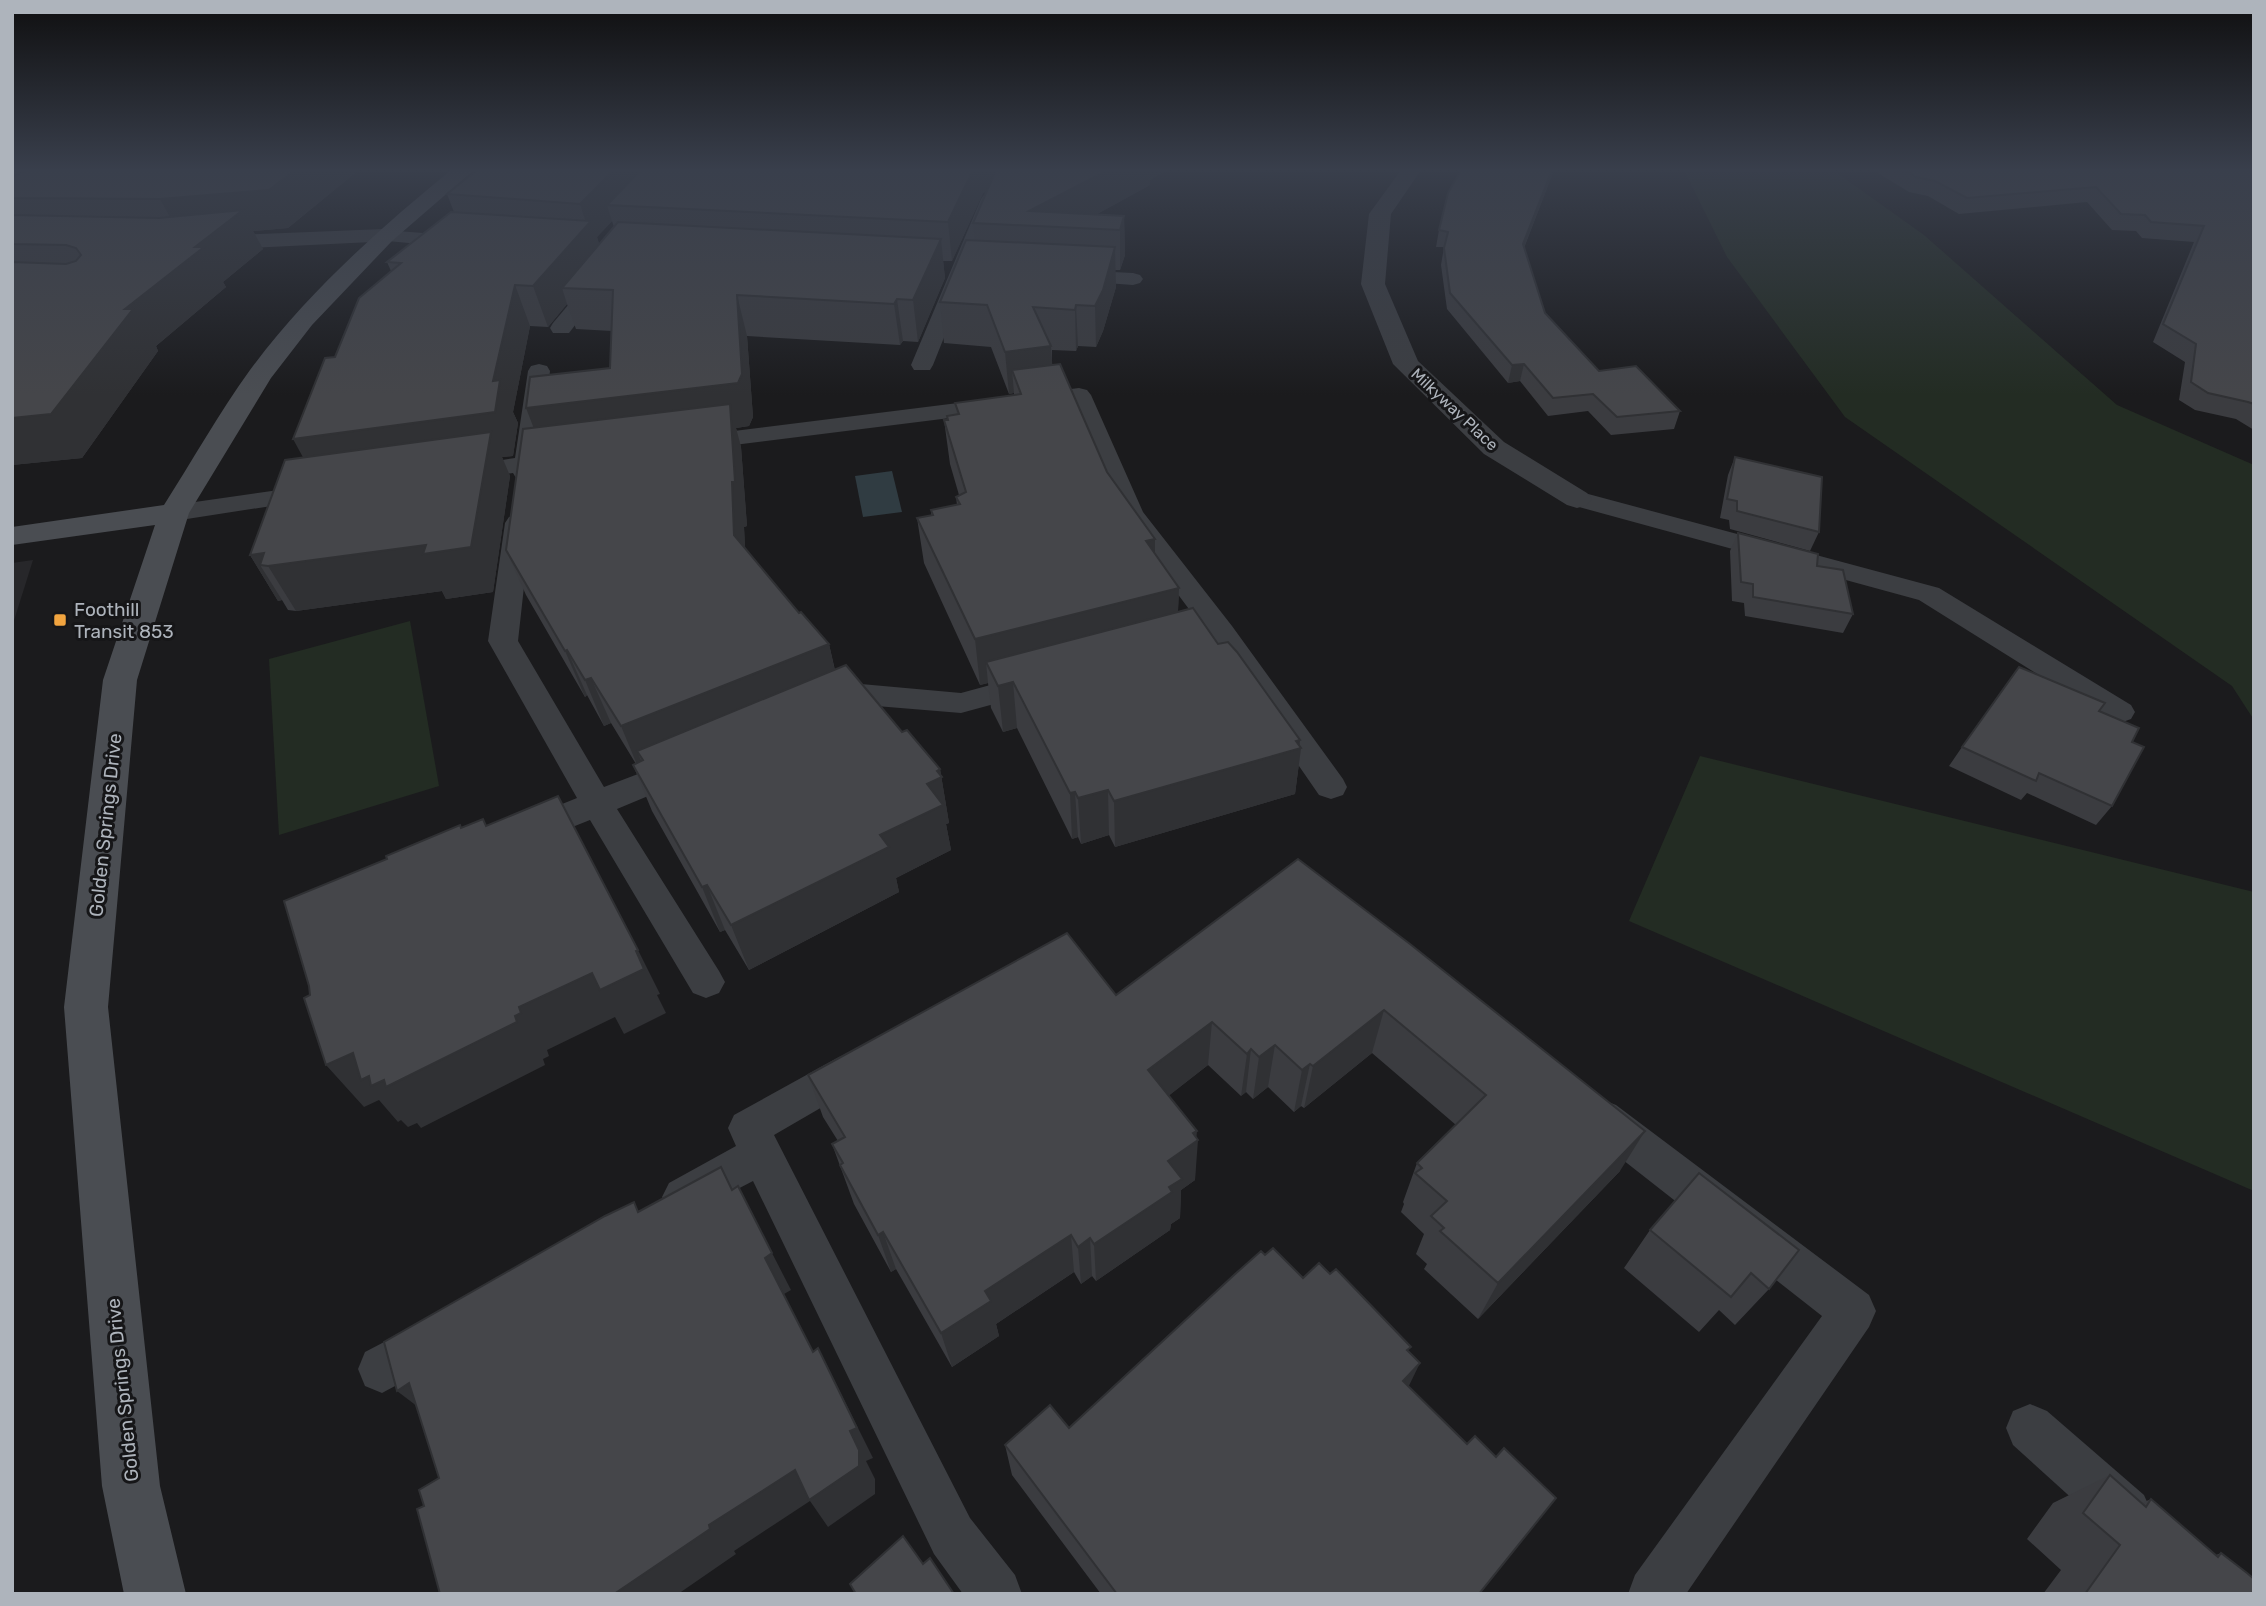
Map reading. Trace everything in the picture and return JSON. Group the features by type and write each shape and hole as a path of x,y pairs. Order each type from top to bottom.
{"main road":[{"name":"Golden Springs Drive","path":"155,1594 131,1486 86,1007 120,681 174,513 260,375 303,320 375,245"},
{"path":"12,536 174,513"}],"street":[{"path":"181,247 201,245"},
{"name":"Milkyway Place","path":"1377,245 1373,284 1406,364 1494,448 1577,499"}],"lane":[{"path":"922,365 971,245"},
{"path":"561,328 614,264"},
{"path":"934,269 988,272"},
{"path":"1054,275 1133,279"},
{"path":"539,372 503,641 598,805 706,982"},
{"path":"664,446 1079,395 1131,514 1209,636 1331,787"},
{"path":"431,477 581,457"},
{"path":"174,513 337,490"},
{"path":"1577,499 1929,594 2120,712"},
{"path":"798,720 861,694 961,703 1066,675"},
{"path":"497,844 711,757"},
{"path":"893,1046 749,1128 952,1536 996,1594"},
{"path":"1569,1094 1853,1311 1654,1594"},
{"path":"654,1214 761,1154"},
{"path":"382,1368 465,1322"},
{"path":"2030,1428 2155,1539"}],"shaded area":[{"path":"1721,245 1935,245 2117,405 2254,465 2254,720 2232,686 1845,417 1727,257"},
{"path":"892,471 902,512 863,517 855,476"},
{"path":"33,560 12,627 12,563"},
{"path":"410,621 439,786 279,835 269,659"},
{"path":"1700,756 2254,892 2254,1191 1629,921"}],"building":[{"path":"63,245 204,247 125,309 133,309 51,414 12,418 12,262 66,264 76,261 81,255 76,248"},
{"path":"409,245 570,245 533,286 515,285 493,381 500,380 495,412 293,439 325,358 335,357 359,298 401,263 387,262"},
{"path":"599,245 938,245 913,300 897,299 894,304 737,295 742,374 738,383 526,408 530,377 610,368 613,290 562,288"},
{"path":"964,245 1115,247 1103,290 1095,306 1076,305 1075,310 1033,307 1051,346 1005,352 987,305 940,302"},
{"path":"1445,245 1523,245 1545,313 1599,371 1636,366 1680,411 1617,417 1593,394 1553,398 1524,364 1512,365 1450,293"},
{"path":"2196,245 2254,245 2254,404 2208,393 2191,382 2196,344 2163,324"},
{"path":"1060,364 1107,472 1155,539 1146,541 1179,588 975,639 917,518 933,515 931,510 960,504 956,497 966,492 944,420 948,420 947,416 959,414 955,403 1021,394 1012,370"},
{"path":"730,404 735,482 732,482 734,535 799,613 801,612 829,644 621,726 591,678 585,680 567,650 565,651 506,550 523,429"},
{"path":"491,432 471,547 423,554 426,545 268,566 260,565 264,553 250,555 285,460"},
{"path":"1735,457 1822,477 1819,532 1737,511 1737,501 1727,499"},
{"path":"1738,533 1818,554 1817,566 1843,570 1853,614 1753,597 1753,584 1741,582"},
{"path":"1193,608 1218,644 1228,642 1237,652 1300,740 1296,741 1301,748 1114,801 1108,790 1078,798 1075,792 1070,793 1013,682 998,686 986,662"},
{"path":"846,665 902,732 907,730 940,769 937,771 942,777 927,784 943,805 880,835 889,847 731,925 707,885 702,887 633,765 643,760 637,751"},
{"path":"2019,667 2105,703 2099,711 2139,728 2132,742 2144,747 2112,806 2039,773 2036,781 1962,747"},
{"path":"558,796 638,950 636,951 644,969 600,990 592,973 519,1007 521,1013 515,1016 517,1022 386,1087 384,1080 371,1086 369,1076 361,1080 353,1053 326,1065 304,998 310,995 309,986 284,901 387,859 386,856 460,825 461,828 483,819 486,826"},
{"path":"1298,859 1410,944 1645,1131 1498,1283 1440,1231 1444,1228 1431,1216 1447,1201 1415,1173 1422,1168 1417,1163 1486,1095 1384,1010 1313,1066 1310,1064 1302,1070 1275,1045 1259,1057 1251,1049 1247,1054 1212,1022 1148,1070 1197,1131 1193,1133 1198,1140 1168,1161 1182,1179 1169,1187 1172,1192 1094,1244 1090,1238 1078,1247 1071,1235 985,1291 991,1301 941,1333 883,1232 878,1235 840,1165 843,1163 832,1144 845,1137 808,1075 1067,933 1116,995"},
{"path":"721,1167 732,1190 738,1186 772,1253 765,1258 813,1352 818,1348 857,1428 850,1431 859,1450 859,1466 809,1500 795,1470 709,1525 710,1529 614,1594 440,1594 417,1509 424,1506 419,1490 439,1478 409,1383 397,1391 384,1342 605,1216 634,1202 638,1212"},
{"path":"1699,1173 1799,1250 1769,1289 1751,1273 1731,1297 1650,1230"},
{"path":"1273,1248 1303,1278 1319,1263 1330,1274 1336,1269 1411,1347 1407,1350 1420,1363 1403,1381 1467,1444 1475,1436 1496,1457 1504,1448 1556,1498 1479,1594 1117,1594 1005,1445 1050,1405 1069,1428 1261,1251 1265,1255"},
{"path":"2110,1475 2146,1507 2151,1499 2218,1557 2221,1553 2247,1573 2254,1579 2254,1594 2085,1594 2120,1545 2083,1513"},
{"path":"903,1536 923,1564 930,1558 954,1594 856,1594 850,1584"}],"place":[{"name":"Foothill Transit 853","path":"60,620"}]}
